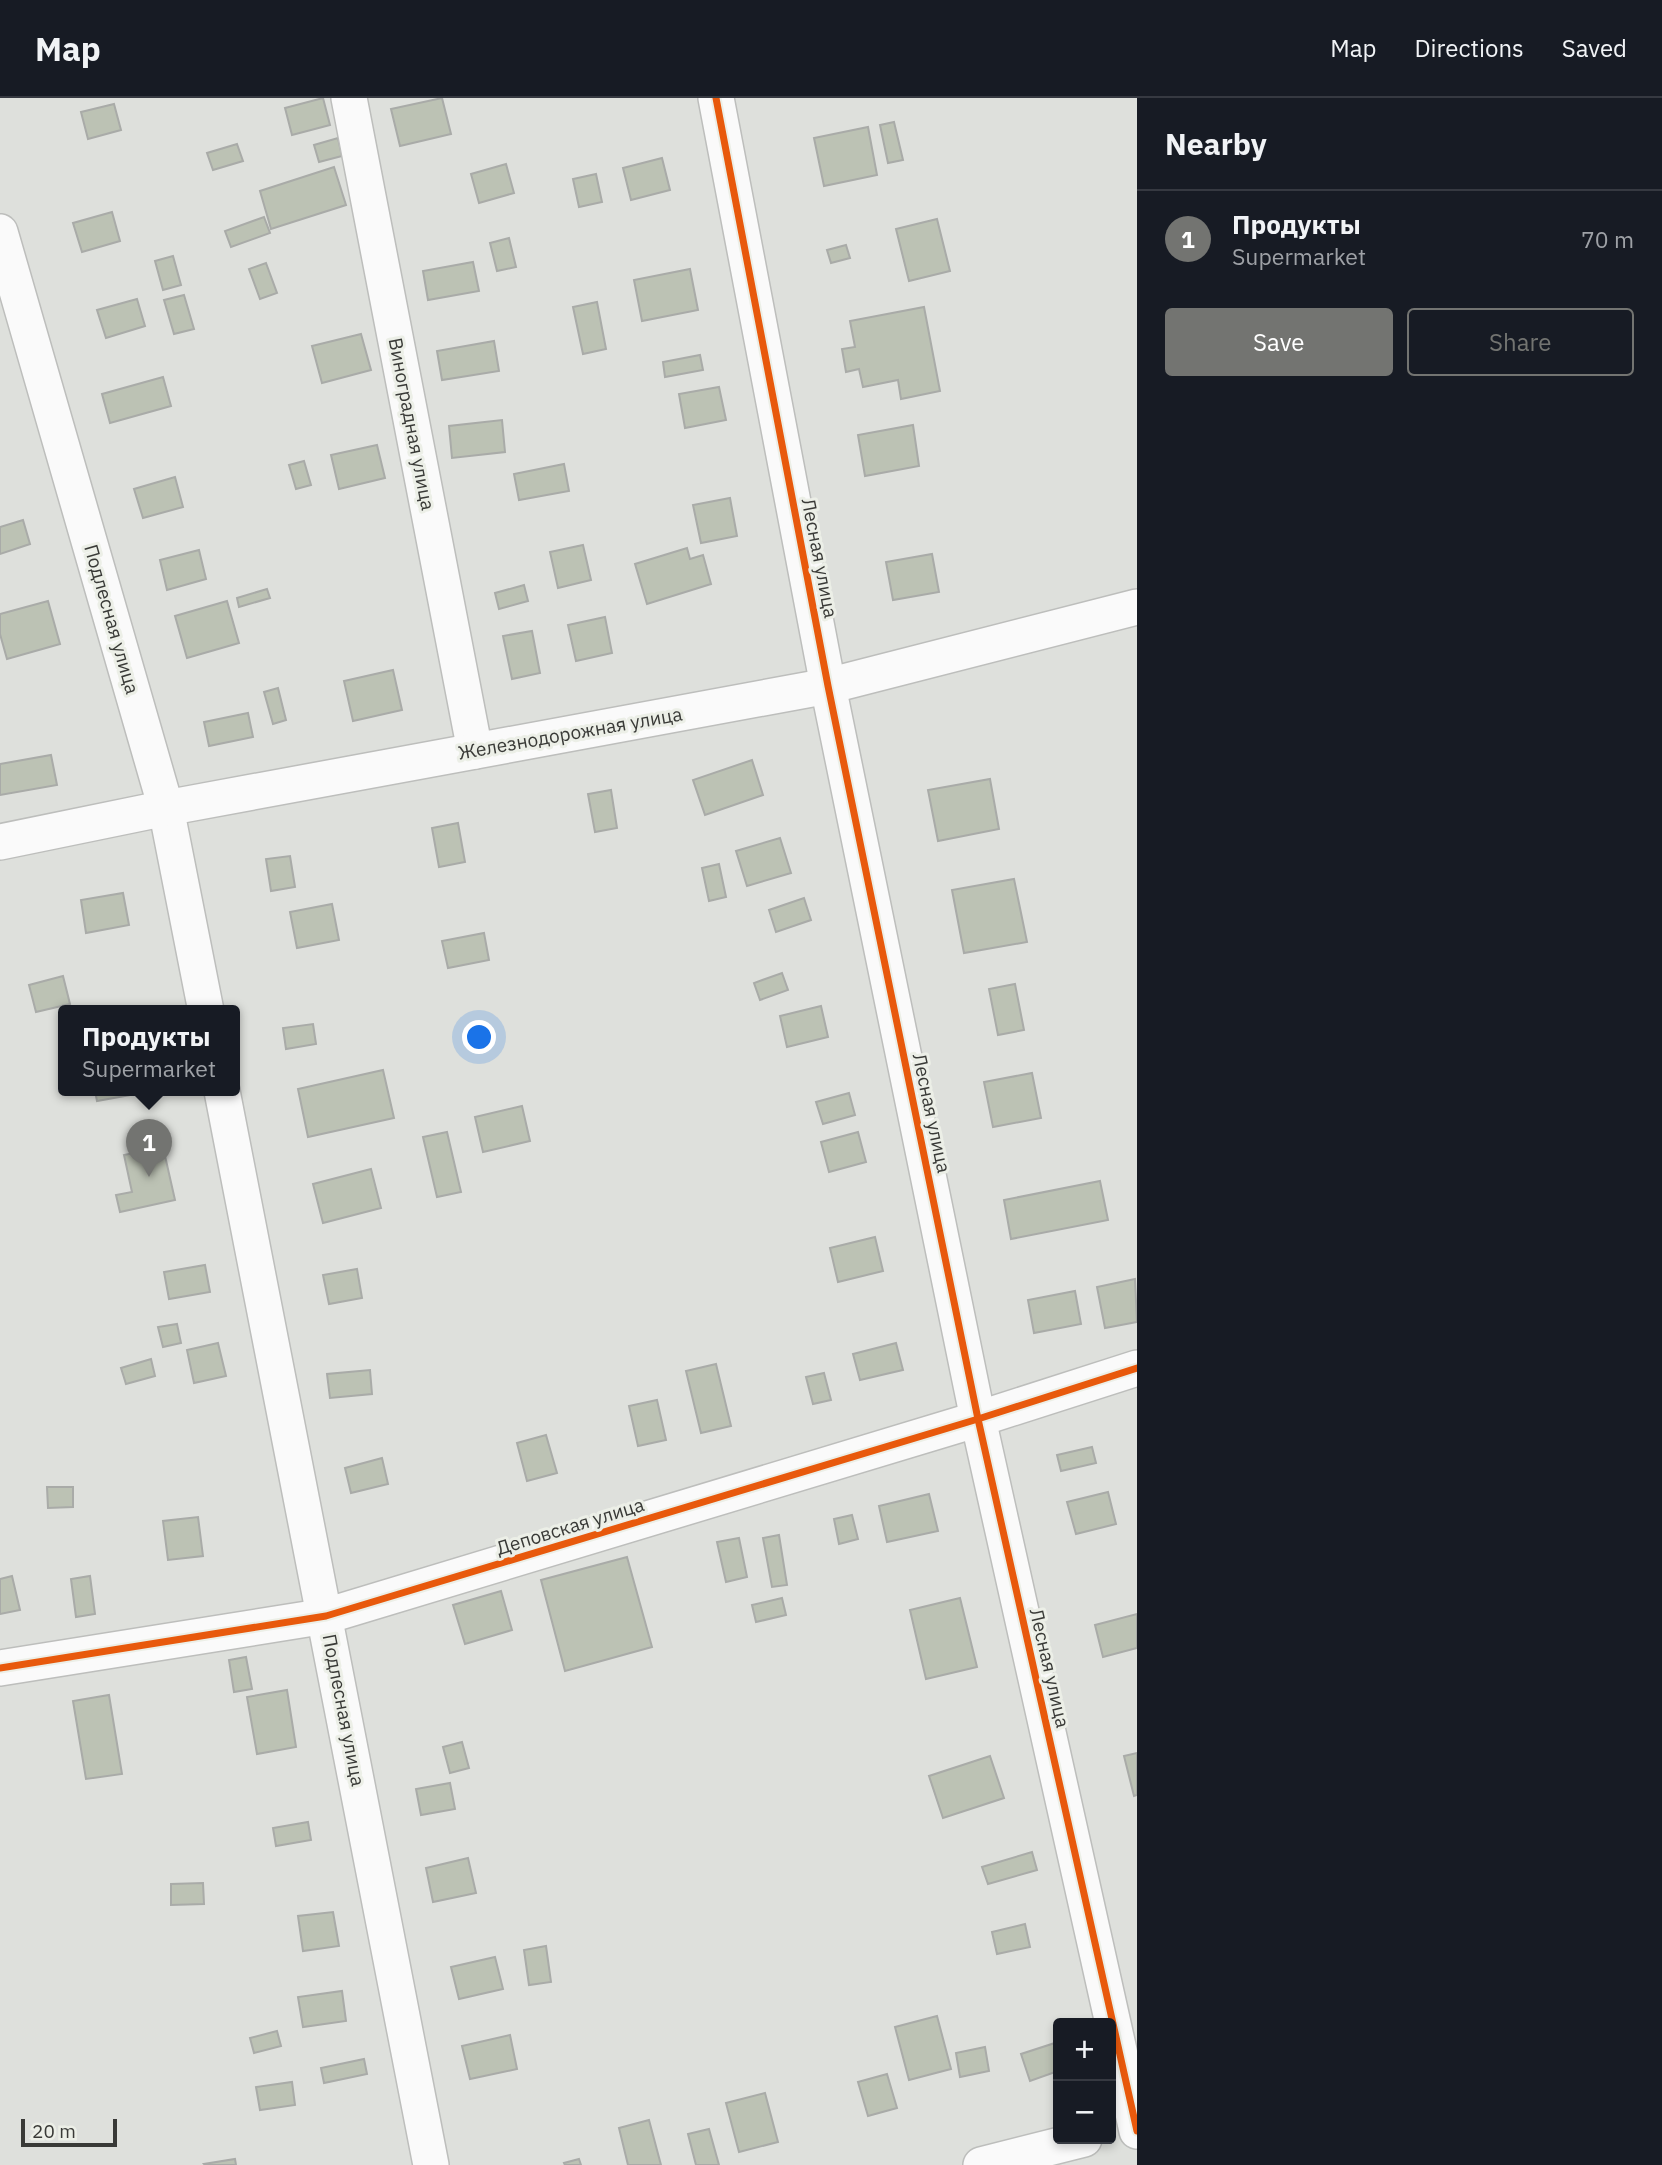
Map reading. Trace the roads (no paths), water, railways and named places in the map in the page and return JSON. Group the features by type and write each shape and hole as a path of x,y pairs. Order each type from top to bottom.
{"street":[{"name":"Виноградная улица","path":"349,98 475,751"},
{"name":"Лесная улица","path":"716,98 828,687 978,1419 1130,2128"},
{"name":"Подлесная улица","path":"0,232 166,808 205,1005"},
{"name":"Железнодорожная улица","path":"0,842 166,808 828,687 1137,607"},
{"name":"Подлесная улица","path":"223,1096 326,1616 430,2165"},
{"name":"Деповская улица","path":"0,1668 326,1616 978,1419 1137,1368"},
{"path":"981,2165 1064,2144"}],"place":[{"name":"Продукты","path":"149,1177"}]}
